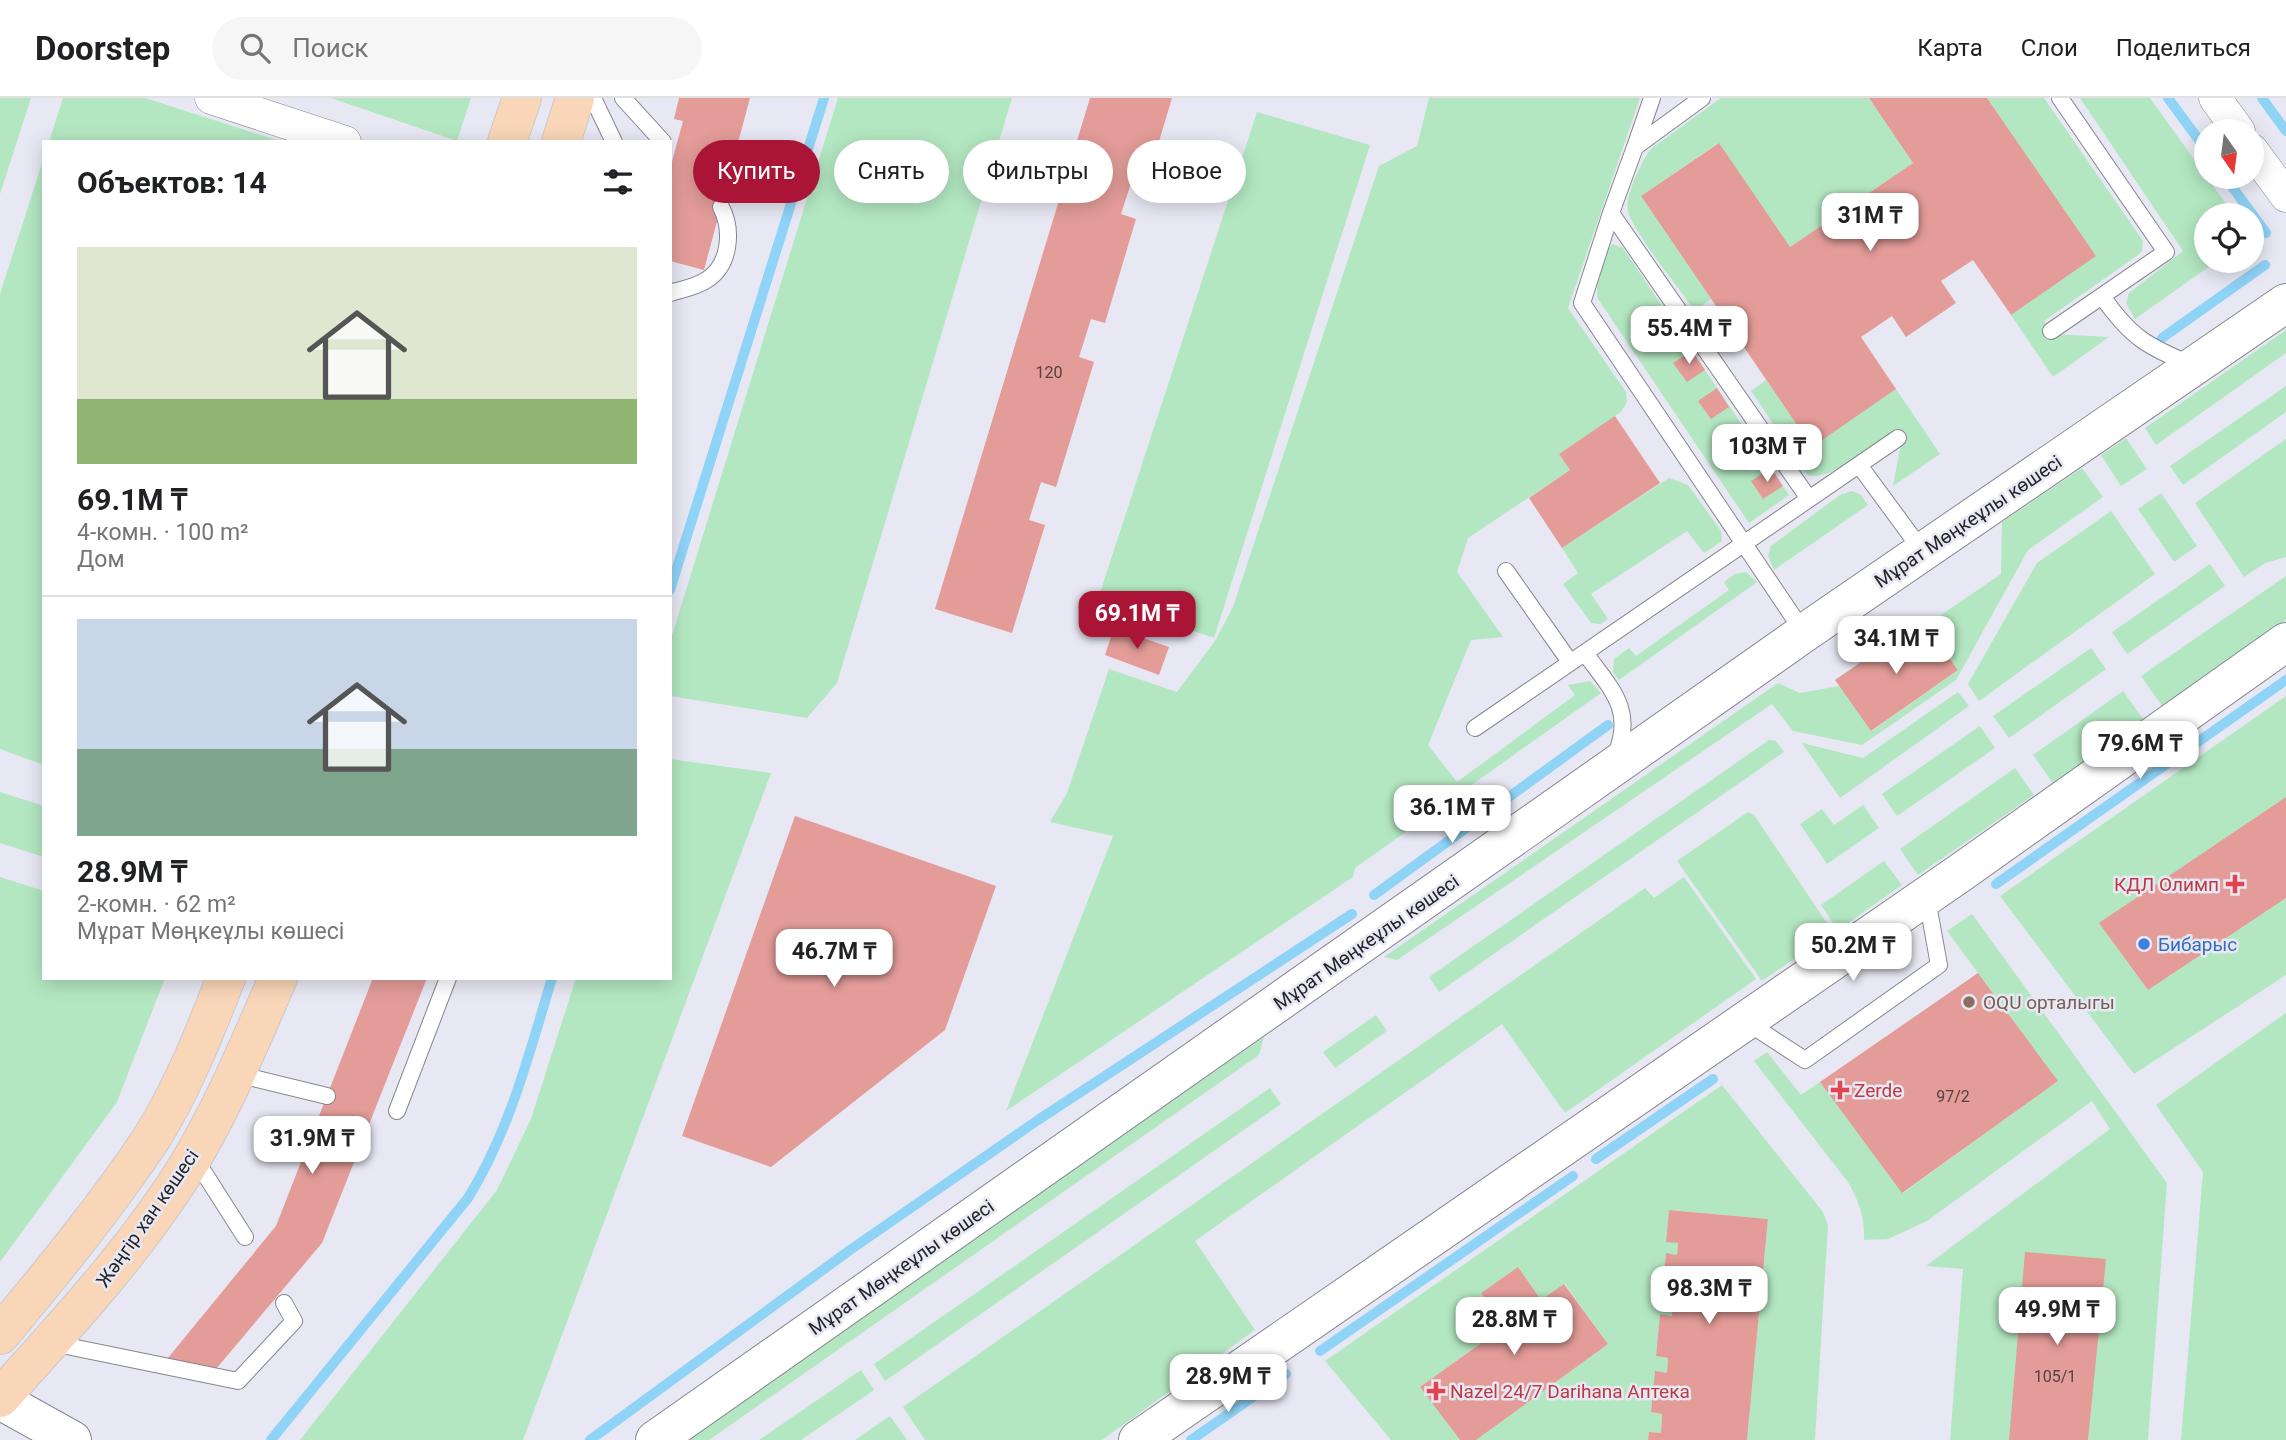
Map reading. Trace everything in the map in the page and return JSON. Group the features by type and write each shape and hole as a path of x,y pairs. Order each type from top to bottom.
{"main road":[{"path":"508,140 522,98"},
{"path":"562,140 575,98"},
{"name":"Мұрат Мөңкеұлы көшесі","path":"655,1440 1804,633 2286,303"},
{"path":"1138,1440 1926,896 2286,642"},
{"path":"0,1335 82,1237 152,1136 204,1034 225,980"},
{"name":"Жәңгір хан көшесі","path":"0,1399 102,1284 182,1175 236,1074 277,980"},
{"path":"0,1399 72,1440"}],"street":[{"path":"211,98 339,140"},
{"path":"2215,98 2230,119"},
{"path":"2264,166 2286,196"}],"lane":[{"path":"593,98 613,140"},
{"path":"623,98 661,140"},
{"path":"1652,98 1582,303 1804,633"},
{"path":"1635,147 1702,98"},
{"path":"2051,331 2166,252 2060,98"},
{"path":"672,292 698,285 718,270 728,242 726,217 721,207"},
{"path":"1611,214 1809,499"},
{"path":"2102,296 2124,327 2150,347 2195,367"},
{"path":"1475,728 1898,438"},
{"path":"1859,466 1923,552"},
{"path":"1506,571 1570,662"},
{"path":"1585,653 1614,692 1623,715 1622,739 1598,779"},
{"path":"1745,1021 1805,1059 1939,965 1926,896"},
{"path":"397,1111 447,980"},
{"path":"236,1074 327,1096"},
{"path":"193,1154 245,1237"},
{"path":"50,1343 238,1381 294,1321 284,1303"}],"green space":[{"path":"0,98 31,98 0,194"},
{"path":"63,98 145,98 277,140 50,140"},
{"path":"331,98 471,98 457,140"},
{"path":"838,98 1012,98 999,140 963,140 963,203 981,203 837,683 807,718 672,696 672,636 806,203 820,203 820,156"},
{"path":"1429,98 1640,98 1568,308 1626,392 1627,402 1621,412 1559,454 1570,470 1468,538 1457,572 1503,637 1471,640 1428,745 1457,782 1575,695 1568,685 1590,681 1601,693 1355,868 1353,877 1006,1111 1113,836 1050,822 1067,793 1109,669 1177,692 1215,641 1233,607 1379,166 1417,146"},
{"path":"1721,98 1869,98 1913,163 1790,247 1718,143 1641,196 1711,299 1695,311 1639,234 1627,206 1635,179 1652,148"},
{"path":"1987,98 2044,98 2143,241 2142,251 2138,255 2044,321 2054,334 2109,337 2053,377 2011,315 2095,256"},
{"path":"2080,98 2150,98 2194,159 2194,189 2215,189 2225,203 2194,203 2194,273 2200,273 2135,319 2126,303 2129,293 2183,251"},
{"path":"1257,112 1370,145 1214,638 1098,599 1227,203 1246,203 1246,146"},
{"path":"42,163 42,764 0,749 0,294"},
{"path":"1613,244 1623,248 1789,495 1749,523 1598,299 1599,269"},
{"path":"2286,330 2286,353 2156,445 2145,428"},
{"path":"1766,380 1812,446 1896,389 1940,454 1893,486 1901,443 1893,431 1840,468 1817,476 1808,475 1751,391"},
{"path":"2286,386 2286,412 2183,485 2170,466"},
{"path":"2126,438 2147,469 2121,486 2101,455"},
{"path":"2286,439 2286,557 2265,563 2244,577 2195,503"},
{"path":"2082,468 2103,497 2028,550 1956,680 1862,745 1793,731 1772,704 1397,960 1384,957 1778,683 1800,693 1839,686 1872,731 1958,670 1925,626 2001,574 2002,522"},
{"path":"1669,478 1688,485 1721,531 1722,541 1704,553 1687,531 1591,594 1608,619 1600,624 1591,623 1563,584 1578,573 1562,548"},
{"path":"1852,491 1861,495 1868,505 1774,570 1768,556 1771,546 1840,495"},
{"path":"2161,493 2197,546 2174,562 2138,509"},
{"path":"2111,511 2155,574 1979,701 1968,684 2037,563"},
{"path":"2210,564 2225,586 2127,654 2112,632"},
{"path":"1746,572 1757,582 1619,680 1613,672 1614,659 1629,648 1636,656 1729,590 1724,582 1735,574"},
{"path":"2286,576 2286,620 2162,706 2141,676"},
{"path":"2091,648 2106,669 2009,738 1993,716"},
{"path":"2123,691 2143,719 2053,783 2033,755"},
{"path":"1958,692 1969,706 1840,798 1802,743 1863,758"},
{"path":"2286,696 2286,797 2100,923 2148,990 2286,898 2286,975 2134,1074 2000,896"},
{"path":"1980,726 1995,748 1897,816 1882,794"},
{"path":"1769,740 1776,741 1784,752 1439,992 1429,977"},
{"path":"672,759 771,773 523,1440 300,1440 497,1190 531,1119 575,980 672,980"},
{"path":"2015,768 2034,795 1918,875 1900,849"},
{"path":"0,792 42,805 42,856 0,843"},
{"path":"1863,805 1879,828 1827,864 1800,824 1822,809 1834,825"},
{"path":"1748,812 1754,815 1833,932 1762,981 1677,861"},
{"path":"1884,861 1902,885 1838,930 1821,905"},
{"path":"0,877 42,890 42,980 164,980 117,1102 0,1262"},
{"path":"1684,877 1756,979 1565,1113 1502,1024 1195,1241 1255,1330 1102,1440 925,1440 903,1407 1645,888 1654,898"},
{"path":"1972,914 2167,1183 2148,1440 2088,1440 2099,1318 2009,1440 1950,1440 1963,1269 1926,1266 2110,1129 2092,1101 1927,1221 1888,1239 1864,1240 1860,1210 1848,1182 1754,1061 1767,1052 1801,1095 1820,1082 1903,1193 2058,1081 1947,931"},
{"path":"2286,1013 2286,1440 2181,1440 2203,1172 2156,1105"},
{"path":"1376,1015 1387,1031 1335,1068 1323,1052"},
{"path":"1264,1037 1259,1055 709,1440 684,1440"},
{"path":"1722,1085 1823,1212 1828,1225 1815,1440 1747,1440 1768,1219 1669,1210 1666,1241 1678,1243 1677,1255 1666,1254 1662,1296 1673,1298 1672,1316 1660,1314 1656,1356 1668,1358 1667,1373 1655,1372 1651,1412 1662,1414 1661,1433 1649,1432 1648,1440 1476,1440 1608,1344 1565,1284 1541,1300 1518,1267 1481,1293 1505,1326 1420,1387 1460,1440 1391,1440 1325,1361"},
{"path":"1270,1088 1281,1104 885,1381 874,1364"},
{"path":"861,1370 874,1390 801,1440 759,1440"},
{"path":"890,1416 907,1440 855,1440"}],"building":[{"path":"679,98 750,98 739,140 693,140 693,203 722,203 704,270 672,262 672,162 683,121 674,119"},
{"path":"1090,98 1172,98 1159,140 1127,140 1127,196 1121,214 1136,219 1105,323 1091,319 1079,357 1094,362 1056,487 1041,482 1029,520 1045,525 1012,633 935,609 1058,203 1113,203 1113,140 1077,140"},
{"path":"1869,98 1987,98 2096,256 2011,315 1973,260 1941,281 1956,303 1906,337 1892,316 1861,337 1896,389 1812,447 1641,196 1719,143 1790,247 1913,163"},
{"path":"1664,308 1676,327 1658,339 1644,320"},
{"path":"1692,351 1705,370 1687,382 1673,363"},
{"path":"1717,388 1729,407 1711,419 1698,401"},
{"path":"1615,416 1660,483 1562,548 1529,498 1570,470 1559,454"},
{"path":"1743,427 1755,446 1737,458 1724,439"},
{"path":"1771,468 1783,486 1763,499 1751,481"},
{"path":"1921,621 1958,670 1871,731 1835,680"},
{"path":"1114,628 1169,647 1159,675 1105,655"},
{"path":"2286,797 2286,898 2148,990 2099,923"},
{"path":"795,816 996,886 945,1030 771,1167 682,1136"},
{"path":"1978,973 2058,1081 1902,1193 1820,1082"},
{"path":"372,980 426,980 322,1243 216,1369 163,1364 276,1226"},
{"path":"1669,1210 1768,1219 1747,1440 1648,1440 1649,1432 1661,1433 1662,1414 1651,1412 1655,1371 1667,1373 1668,1358 1656,1356 1660,1314 1672,1316 1673,1298 1662,1297 1666,1253 1677,1255 1678,1243 1666,1242"},
{"path":"2025,1252 2106,1259 2088,1440 2009,1440"},
{"path":"1518,1267 1541,1300 1564,1284 1608,1344 1476,1440 1460,1440 1420,1387 1505,1326 1481,1293"}],"waterway":[{"path":"672,584 824,98"},
{"path":"2168,98 2194,133"},
{"path":"2262,98 2286,131"},
{"path":"2234,189 2266,233"},
{"path":"2162,338 2265,265"},
{"path":"1996,884 2286,680"},
{"path":"1374,895 1608,725"},
{"path":"590,1440 850,1250 1038,1120 1352,914"},
{"path":"271,1440 468,1198 507,1119 551,980"},
{"path":"1596,1159 1713,1079"},
{"path":"1320,1351 1573,1176"},
{"path":"1191,1440 1286,1374"}],"place":[{"name":"КДЛ Олимп","path":"2235,884"},
{"name":"Бибарыс","path":"2144,944"},
{"name":"OQU орталыгы","path":"1969,1002"},
{"name":"Zerde","path":"1840,1090"},
{"name":"Nazel 24/7 Darihana Аптека","path":"1436,1391"}]}
